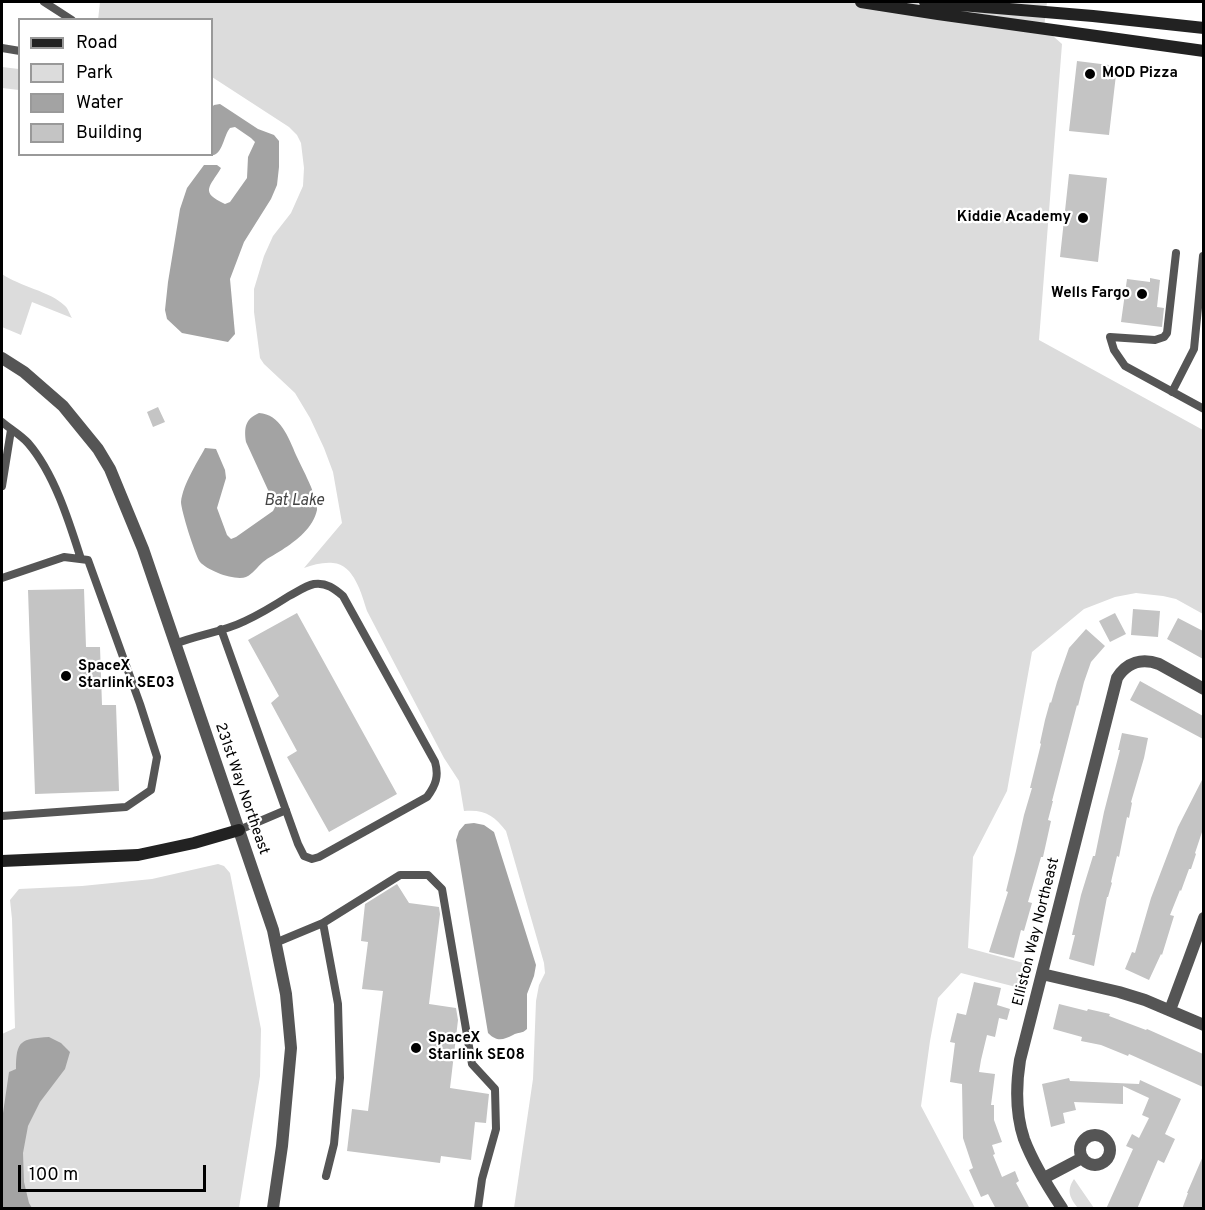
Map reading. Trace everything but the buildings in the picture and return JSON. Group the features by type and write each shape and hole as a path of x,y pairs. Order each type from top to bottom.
{"main road":[{"path":"861,2 1203,51"},
{"path":"925,2 1203,28"},
{"path":"2,861 138,855 194,843 239,830"}],"street":[{"name":"231st Way Northeast","path":"2,358 24,372 63,406 98,449 110,469 143,549 273,930 286,994 291,1048 283,1136 273,1209"},
{"name":"Elliston Way Northeast","path":"1062,1209 1023,1137 1018,1088 1020,1060 1118,678 1124,669 1133,663 1152,661 1203,689"},
{"path":"1170,1010 1203,918"},
{"path":"1042,974 1145,1000 1203,1025"},
{"path":"1044,1178 1082,1158"}],"lane":[{"path":"44,2 69,18"},
{"path":"2,48 18,51"},
{"path":"1176,253 1167,333 1164,337 1155,340 1110,337 1114,350 1125,366 1203,409"},
{"path":"1172,392 1194,349 1203,256"},
{"path":"2,422 27,442 44,467 67,514 81,559"},
{"path":"2,486 11,430"},
{"path":"2,578 64,557 88,560 157,757 151,790 126,807 2,816"},
{"path":"175,644 190,638 221,629 233,627 314,584 333,587 343,596 435,762 438,771 433,789 427,796 319,857 312,859 304,856 221,629"},
{"path":"239,830 286,810"},
{"path":"275,943 322,923 400,875 428,875 442,889 472,1064 495,1089 496,1129 482,1179 478,1209"},
{"path":"322,923 338,1004 340,1078 333,1144 326,1176"}],"green space":[{"path":"100,2 1047,2 1044,28 1062,44 1039,340 1203,430 1203,614 1176,599 1163,596 1136,593 1115,597 1084,609 1032,652 1007,791 973,857 968,948 1031,965 1024,989 961,973 938,998 921,1106 975,1208 514,1208 533,1079 536,1001 539,985 545,973 506,831 488,814 464,811 459,781 444,758 367,611 352,574 333,563 322,563 304,568 342,523 333,472 310,418 295,393 260,358 254,312 254,289 273,236 291,213 303,186 304,168 301,143 289,127 213,78 213,18 98,18"},
{"path":"2,67 18,69 18,90 2,88"},
{"path":"2,274 58,300 67,308 72,318 32,302 21,335 2,327"},
{"path":"218,864 224,866 230,873 261,1029 260,1076 239,1208 2,1208 2,1034 15,1028 10,900 19,889 152,879"},
{"path":"1074,1179 1094,1208 1078,1208 1075,1204 1070,1191"}],"water":[{"path":"220,104 258,129 274,135 279,141 277,185 271,199 244,242 230,279 235,334 228,342 182,333 167,319 165,310 180,209 187,188 204,165 217,165 221,168 209,192 225,204 230,202 247,178 248,157 255,142 235,127 230,128 221,147 213,155 214,105"},
{"name":"Bat Lake","path":"259,413 273,418 283,428 313,491 317,510 312,522 299,538 265,560 248,576 235,578 215,572 200,562 183,514 182,495 205,448 216,449 226,478 217,508 227,535 231,539 236,537 273,511 274,503 246,442 246,424"},
{"path":"465,824 484,825 494,832 536,965 527,994 527,1029 503,1039 494,1038 488,1033 456,840"},
{"path":"49,1037 61,1043 70,1052 65,1069 40,1102 28,1126 23,1153 24,1182 32,1208 2,1208 2,1120 9,1072 16,1069 17,1052 22,1043 26,1040"}],"place":[{"name":"MOD Pizza","path":"1090,74"},
{"name":"Kiddie Academy","path":"1083,218"},
{"name":"Wells Fargo","path":"1142,294"},
{"name":"SpaceX Starlink SE03","path":"66,676"},
{"name":"SpaceX Starlink SE08","path":"416,1048"}]}
